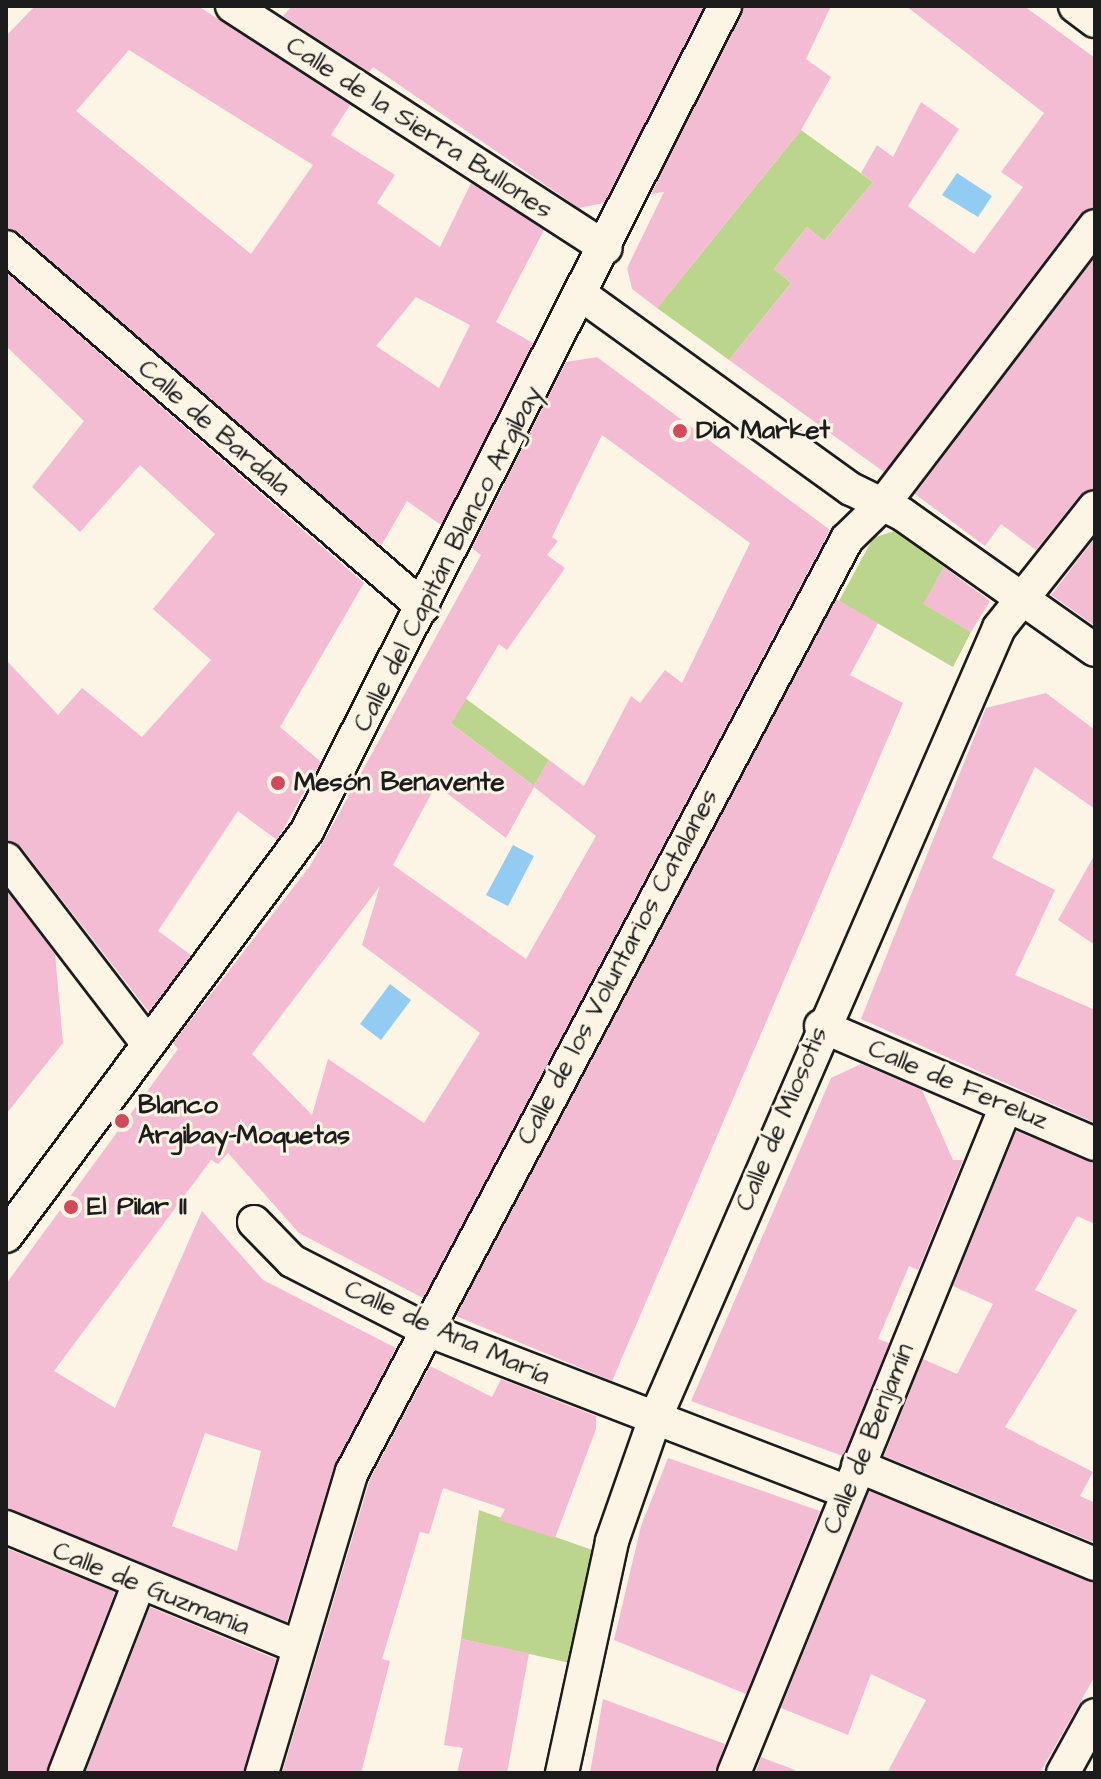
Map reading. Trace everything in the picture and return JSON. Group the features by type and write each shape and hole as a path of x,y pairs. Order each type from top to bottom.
{"street":[{"name":"Calle del Capitán Blanco Argibay","path":"6,1236 307,831 583,296 725,6"},
{"path":"1075,6 1095,21"},
{"name":"Calle de la Sierra Bullones","path":"247,10 606,248"},
{"name":"Calle de los Voluntarios Catalanes","path":"262,1773 346,1485 425,1329 847,539 884,503 1095,226"},
{"name":"Calle de Bardala","path":"6,247 423,607"},
{"path":"583,296 851,489 884,503 1095,650"},
{"name":"Calle de Miosotis","path":"562,1773 612,1541 654,1421 821,1026 999,628 1024,601 1095,507"},
{"path":"6,859 148,1044"},
{"name":"Calle de Fereluz","path":"821,1026 1095,1144"},
{"name":"Calle de Benjamín","path":"734,1773 1006,1106"},
{"name":"Calle de Ana María","path":"254,1222 292,1261 425,1329 654,1421 852,1479"},
{"path":"852,1479 1095,1564"},
{"name":"Calle de Guzmania","path":"6,1527 298,1647"},
{"path":"65,1773 139,1583"},
{"path":"1063,1773 1095,1715"}],"green space":[{"path":"801,130 873,182 824,241 807,227 774,269 791,283 729,360 657,308"},
{"path":"894,531 944,567 924,604 971,632 953,667 839,601 873,538"},
{"path":"423,667 549,760 534,786 410,693"},
{"path":"479,1510 598,1552 570,1663 461,1639"}],"water":[{"path":"957,173 992,196 978,217 942,195"},
{"path":"513,845 534,856 508,906 486,895"},
{"path":"390,984 411,1000 381,1040 360,1024"}],"building":[{"path":"35,6 198,6 350,105 331,135 395,175 377,203 440,247 471,183 544,230 496,322 533,343 441,525 407,501 381,546 6,228 6,36","holes":["129,50 313,165 251,254 76,111","416,297 470,325 439,388 376,346"]},
{"path":"292,6 704,6 604,203 579,208 373,67 369,72 283,16"},
{"path":"744,6 831,6 806,59 831,77 801,130 657,308 632,289 627,268 664,192 651,194"},
{"path":"906,6 1024,6 1095,58 1095,207 1080,214 884,472 729,360 791,283 774,269 807,227 824,241 873,182 861,173 877,145 893,157 921,102 959,129 908,206 974,254 1023,187 1001,172 1044,113"},
{"path":"1095,257 1095,488 1080,495 1036,550 1001,524 985,546 915,494"},
{"path":"6,272 364,583 280,727 321,762 277,840 238,811 158,931 191,955 149,1012 21,847 6,840 6,660 58,715 82,688 142,737 211,660 153,609 215,534 140,465 80,532 32,487 84,421 6,346"},
{"path":"597,357 830,530 423,1298 299,1233 228,1153 218,1164 211,1160 54,1371 115,1408 202,1211 263,1280 396,1348 334,1466 287,1622 6,1508 6,1284 178,1049 173,1043 310,866 481,555 472,548 566,362","holes":["602,435 750,543 682,683 665,670 640,703 631,696 584,786 549,760 534,786 451,724 499,644 507,650 565,568 547,555 558,541 552,537","436,785 506,838 534,787 596,836 526,959 393,865","380,886 362,945 480,1033 424,1123 328,1059 312,1115 252,1054","205,1433 261,1451 237,1551 172,1526"]},
{"path":"1095,538 1095,626 1051,595"},
{"path":"944,567 990,601 971,632 923,604"},
{"path":"836,599 878,623 850,675 903,703 612,1381 456,1316"},
{"path":"1046,693 1095,730 1095,809 1035,767 992,858 1055,890 1015,975 1095,1010 1095,1123 861,1019 986,708"},
{"path":"1095,854 1095,945 1058,920"},
{"path":"6,890 55,954 63,1043 6,1114"},
{"path":"861,1064 922,1090 953,1160 963,1160 918,1270 909,1266 878,1339 889,1343 843,1456 691,1401 831,1078"},
{"path":"1016,1131 1095,1163 1095,1224 1077,1216 1035,1290 1077,1310 1005,1427 1093,1472 1080,1496 1095,1503 1095,1543 884,1456 923,1359 957,1374 993,1304 953,1286"},
{"path":"430,1366 492,1397 501,1379 596,1416 596,1429 555,1538 499,1520 505,1509 443,1488 429,1534 420,1532 382,1659 390,1661 361,1773 282,1773 370,1479"},
{"path":"668,1458 820,1511 746,1694 614,1640 641,1526"},
{"path":"869,1491 1095,1583 1095,1676 1040,1773 887,1773 926,1700 871,1674 848,1735 781,1708"},
{"path":"6,1548 115,1592 46,1773 6,1773"},
{"path":"150,1607 276,1659 244,1773 85,1773"},
{"path":"461,1639 529,1653 507,1773 457,1773 463,1748 444,1745"},
{"path":"603,1699 725,1744 715,1773 590,1773"},
{"path":"761,1757 795,1770 794,1773 755,1773"}],"place":[{"name":"Dia Market","path":"680,431"},
{"name":"Mesón Benavente","path":"278,783"},
{"name":"Blanco Argibay-Moquetas","path":"122,1121"},
{"name":"El PiIar II","path":"71,1207"}]}
